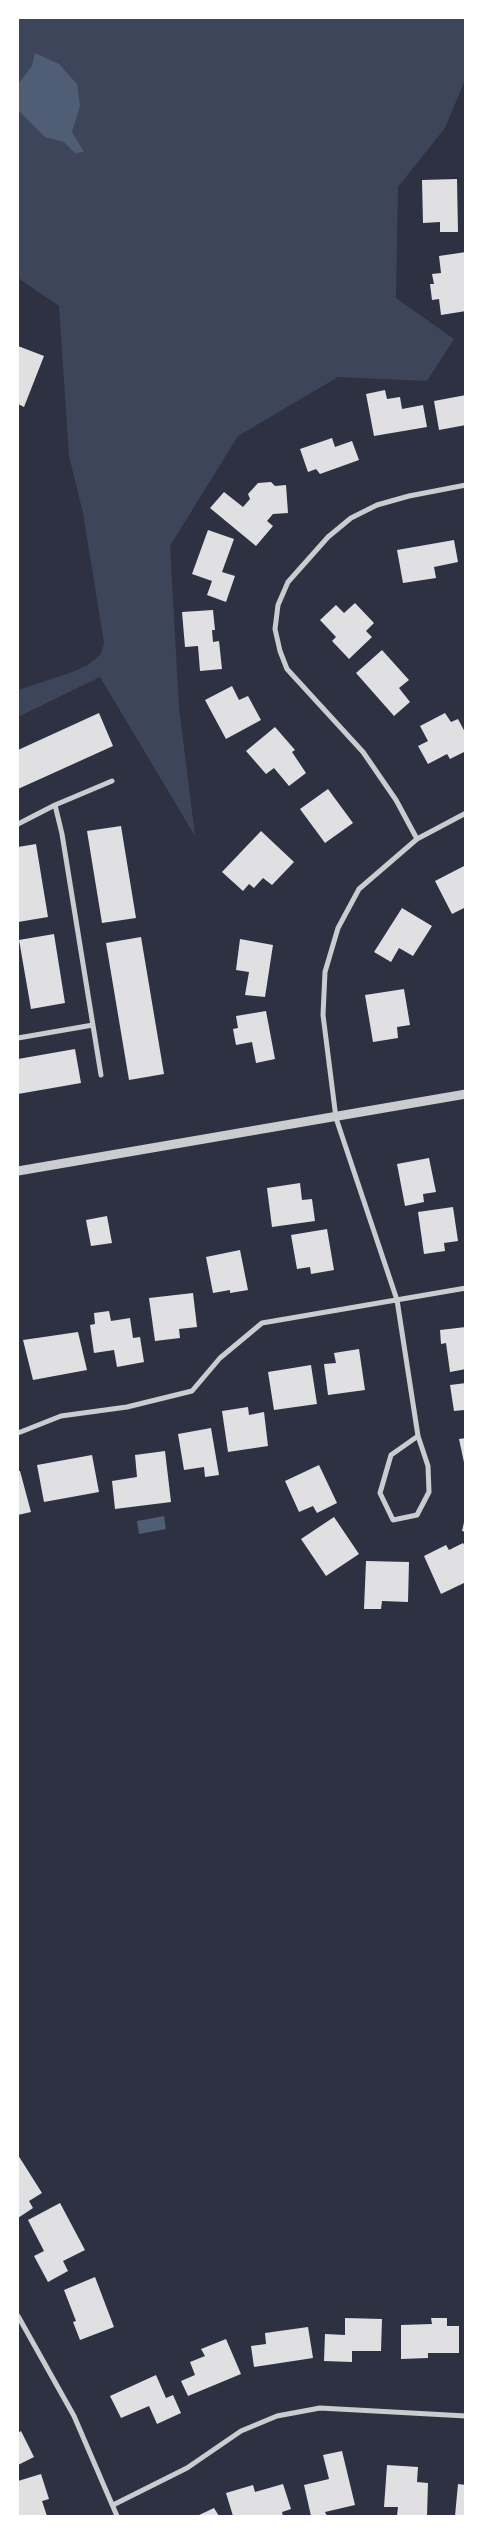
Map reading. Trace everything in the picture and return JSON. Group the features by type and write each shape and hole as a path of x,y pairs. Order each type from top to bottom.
{"street":[{"path":"417,839 396,800 363,752 287,669 280,651 275,629 278,605 288,582 328,537 351,518 377,505 409,496 466,486"},
{"path":"18,824 55,805 112,781"},
{"path":"55,805 101,1075"},
{"path":"418,1436 391,1455 388,1464 380,1493 392,1520 417,1515 429,1492 428,1466 418,1436 397,1300 336,1118 323,1015 328,963 338,928 359,888 417,839 466,813"},
{"path":"18,1038 93,1026"},
{"path":"18,1171 336,1118 466,1094"},
{"path":"18,1433 61,1416 127,1407 192,1391 220,1358 262,1323 466,1288"},
{"path":"18,2316 74,2416 117,2516"},
{"path":"113,2505 187,2468 241,2431 276,2416 320,2408 466,2416"}],"shaded area":[{"path":"18,18 465,18 465,80 445,128 398,187 396,298 454,339 427,381 338,377 238,436 170,546 179,707 195,836 100,677 18,717 18,690 88,665 101,654 104,643 83,513 69,456 59,306 18,278"},
{"path":"35,53 59,64 77,84 80,106 72,132 84,152 75,153 64,142 45,137 18,110 18,84 32,66"},
{"path":"164,1516 166,1529 139,1534 137,1521"}],"building":[{"path":"457,179 458,232 440,232 440,222 423,223 422,180"},
{"path":"466,252 466,311 441,315 439,299 432,300 430,284 434,284 432,274 441,273 439,256"},
{"path":"18,346 44,356 24,407 18,404"},
{"path":"385,390 387,399 400,397 402,409 423,405 427,427 374,436 366,394"},
{"path":"466,395 466,425 439,430 434,401"},
{"path":"332,438 335,447 352,441 359,460 320,474 316,469 308,472 300,449"},
{"path":"271,482 275,486 286,485 288,513 273,514 267,521 273,526 256,546 210,508 224,492 243,507 250,499 248,494 258,483"},
{"path":"208,530 234,539 222,572 235,576 226,602 207,595 212,581 192,574"},
{"path":"454,540 458,562 434,567 436,578 403,583 397,550"},
{"path":"355,603 374,623 366,631 372,637 349,659 332,641 336,637 320,620 336,605 344,613"},
{"path":"213,610 215,630 212,630 213,642 219,641 222,669 200,671 198,646 185,647 182,612"},
{"path":"382,650 409,680 399,688 410,702 394,716 356,673"},
{"path":"232,686 239,700 248,696 261,720 226,739 205,700"},
{"path":"99,713 113,746 18,789 18,750"},
{"path":"445,713 451,722 458,719 466,734 466,751 450,759 447,754 428,764 418,746 428,741 420,726"},
{"path":"275,727 295,750 292,752 306,773 289,786 274,768 266,774 246,751"},
{"path":"328,789 353,823 325,843 300,809"},
{"path":"121,826 136,918 102,923 87,831"},
{"path":"261,831 294,862 272,885 263,878 254,888 249,884 243,891 222,872"},
{"path":"36,844 48,917 18,922 18,847"},
{"path":"466,865 466,907 452,914 435,881"},
{"path":"402,908 432,926 413,956 399,948 391,962 374,952"},
{"path":"54,934 65,1003 31,1009 19,940"},
{"path":"141,937 164,1074 129,1080 106,943"},
{"path":"240,939 273,945 265,997 245,995 249,972 236,970"},
{"path":"404,989 410,1025 397,1027 398,1038 373,1042 365,995"},
{"path":"266,1011 275,1059 256,1063 252,1042 236,1045 233,1029 238,1028 236,1016"},
{"path":"75,1049 81,1083 18,1094 18,1059"},
{"path":"429,1158 436,1192 423,1194 424,1202 405,1206 397,1164"},
{"path":"300,1183 302,1200 312,1199 315,1221 272,1227 267,1188"},
{"path":"453,1207 458,1241 444,1243 445,1251 424,1254 418,1212"},
{"path":"107,1216 112,1243 91,1246 86,1220"},
{"path":"327,1229 334,1270 311,1274 310,1267 297,1269 291,1235"},
{"path":"240,1250 248,1290 230,1293 230,1290 213,1293 206,1257"},
{"path":"193,1293 197,1327 179,1329 180,1338 155,1341 149,1298"},
{"path":"109,1311 111,1321 130,1318 133,1338 140,1337 144,1362 117,1367 114,1350 94,1353 90,1325 95,1324 94,1313"},
{"path":"466,1327 466,1369 450,1372 446,1343 441,1344 440,1330"},
{"path":"78,1332 87,1370 33,1380 23,1340"},
{"path":"359,1349 365,1390 328,1395 324,1364 336,1363 334,1353"},
{"path":"311,1365 317,1404 274,1410 268,1372"},
{"path":"466,1383 466,1415 464,1415 464,1410 454,1411 450,1385"},
{"path":"248,1407 249,1415 264,1412 268,1446 228,1452 222,1411"},
{"path":"211,1428 219,1475 205,1477 204,1467 184,1470 178,1434"},
{"path":"466,1438 466,1466 465,1467 459,1439"},
{"path":"165,1451 171,1502 115,1509 112,1481 137,1477 135,1455"},
{"path":"92,1455 99,1492 44,1502 37,1465"},
{"path":"319,1465 337,1503 317,1513 313,1506 299,1512 285,1481"},
{"path":"18,1471 20,1471 31,1512 18,1515"},
{"path":"334,1517 359,1554 326,1576 301,1539"},
{"path":"466,1518 466,1532 462,1531"},
{"path":"463,1543 466,1548 466,1582 441,1594 424,1556 446,1545 449,1550"},
{"path":"366,1561 409,1562 408,1602 382,1601 381,1609 364,1609"},
{"path":"18,2155 42,2193 29,2201 33,2208 18,2218"},
{"path":"60,2203 85,2250 63,2261 68,2271 48,2282 34,2256 44,2251 28,2220"},
{"path":"95,2277 114,2327 80,2340 73,2322 76,2321 64,2290"},
{"path":"345,2318 382,2319 381,2351 352,2351 352,2362 324,2361 325,2334 345,2335"},
{"path":"431,2318 447,2318 447,2326 459,2326 459,2353 428,2353 428,2358 401,2359 401,2325 432,2324"},
{"path":"308,2327 313,2358 254,2367 251,2346 266,2344 265,2333"},
{"path":"226,2339 241,2374 188,2396 181,2381 195,2375 190,2362 205,2356 201,2349"},
{"path":"156,2375 166,2398 173,2395 181,2413 157,2424 149,2406 121,2418 110,2396"},
{"path":"21,2431 34,2457 18,2465 18,2433"},
{"path":"342,2451 355,2505 325,2512 327,2516 311,2516 304,2485 329,2479 323,2455"},
{"path":"387,2465 418,2467 417,2482 428,2483 427,2516 397,2516 398,2507 384,2507"},
{"path":"41,2474 49,2499 42,2501 47,2516 18,2516 18,2481"},
{"path":"283,2484 291,2509 282,2512 283,2516 233,2516 226,2493 253,2485 255,2492"},
{"path":"458,2484 466,2485 466,2516 455,2516"},
{"path":"214,2508 219,2516 197,2516"}]}
